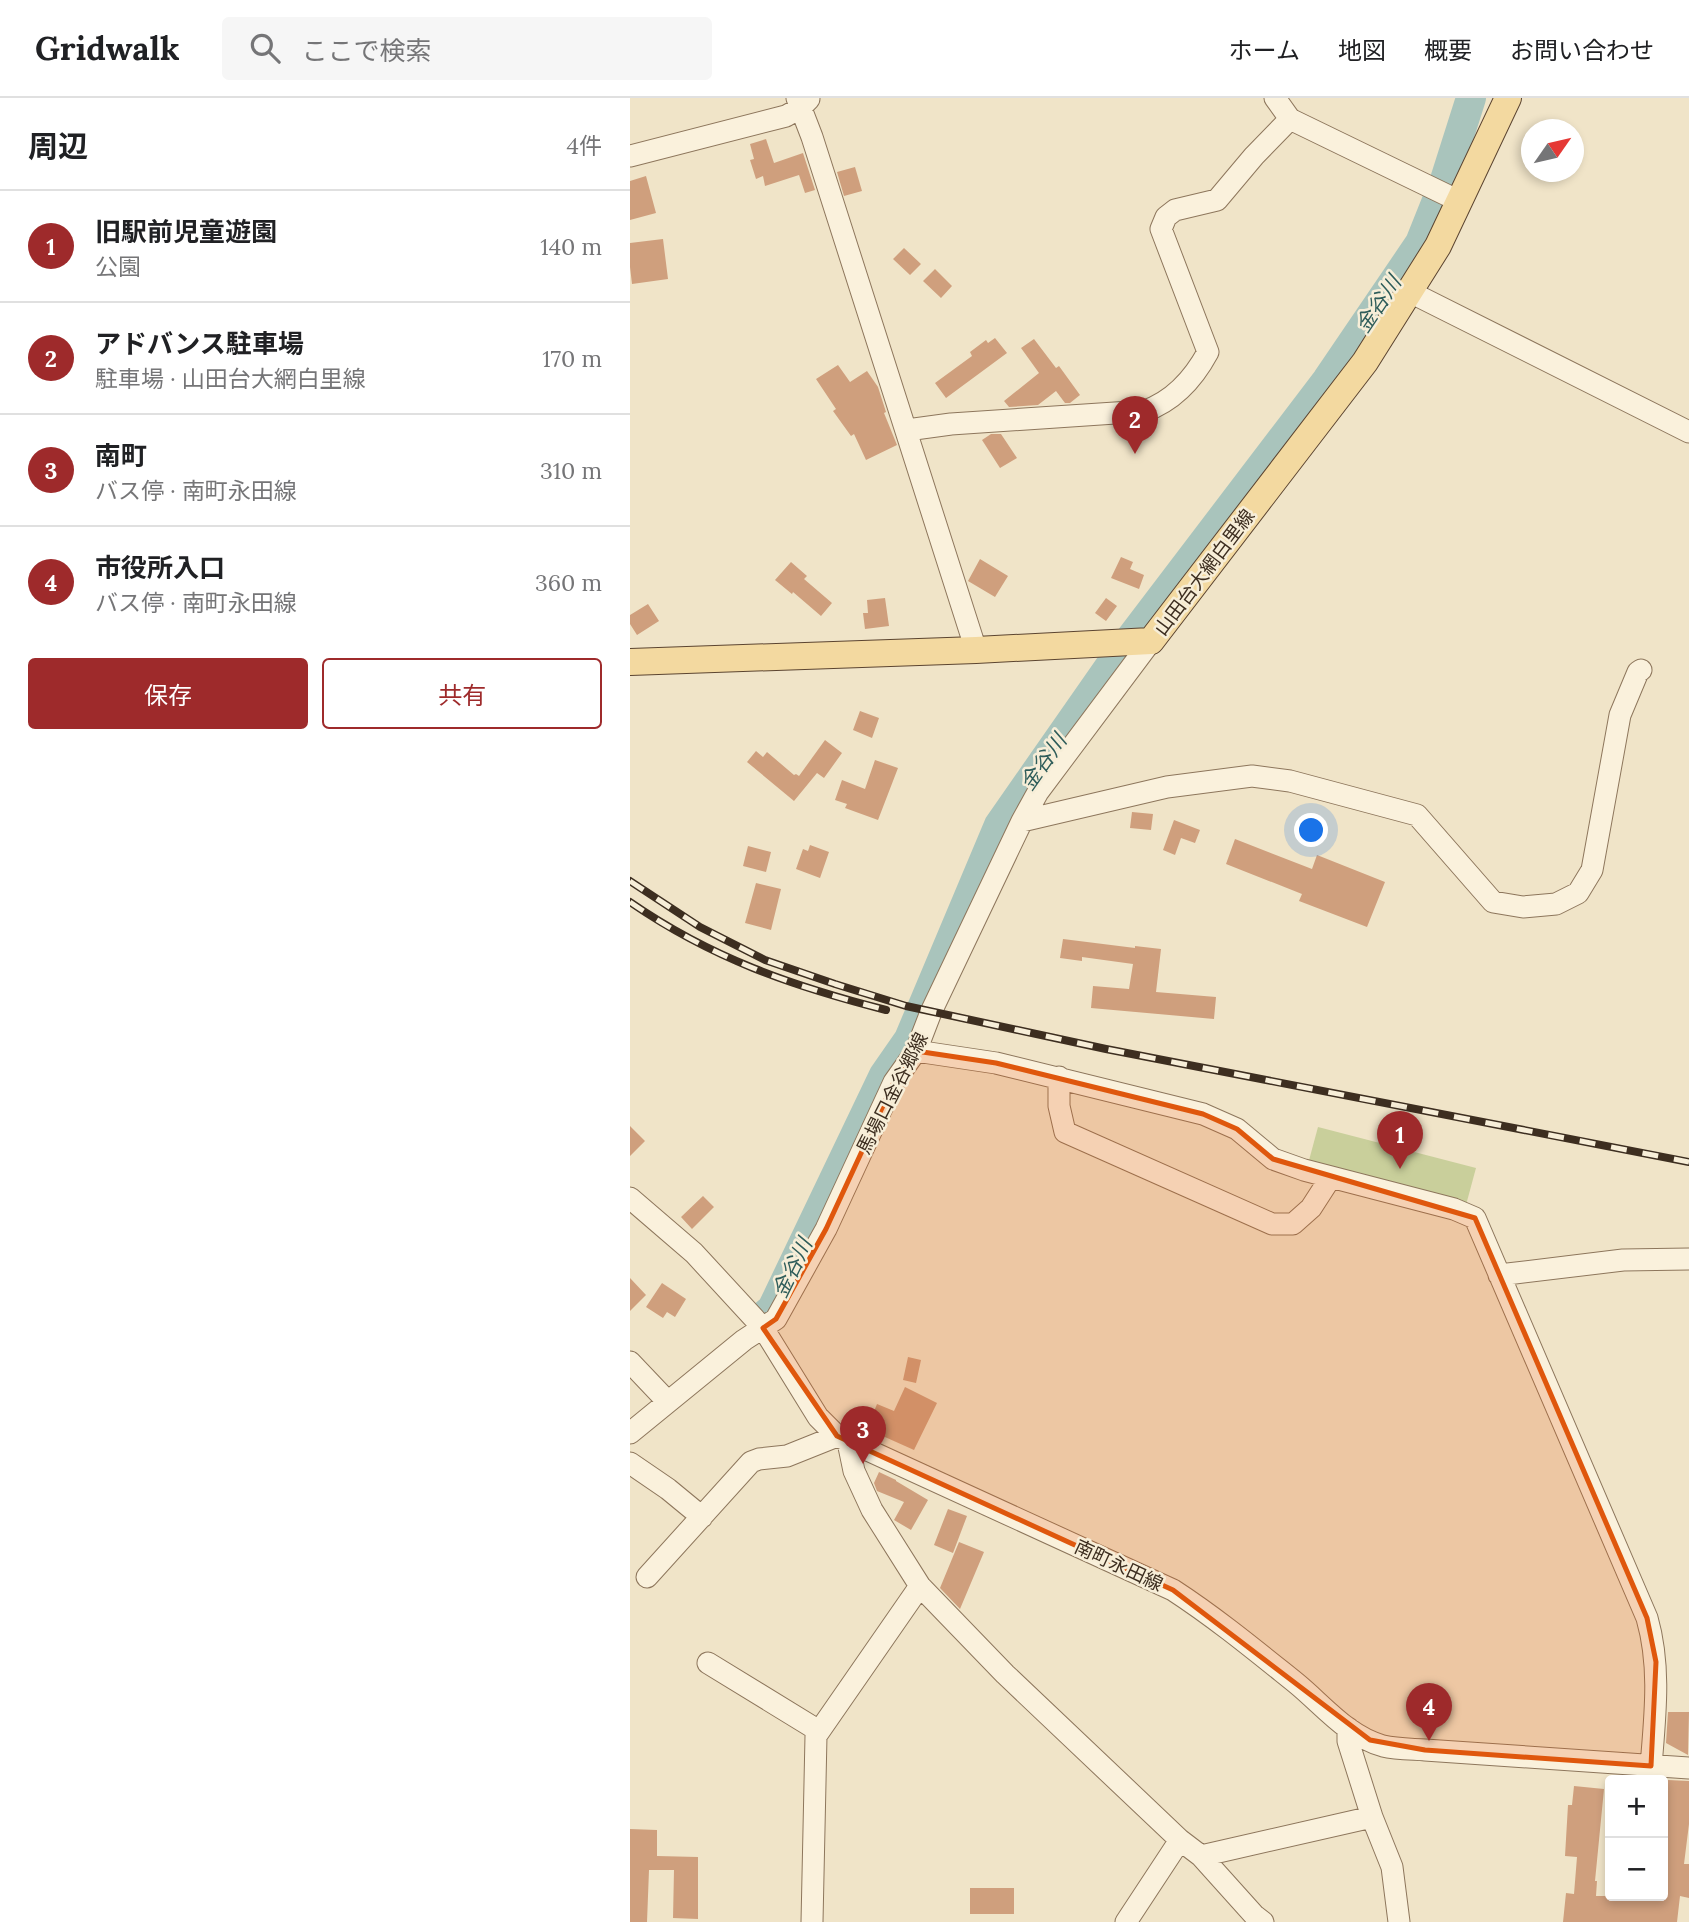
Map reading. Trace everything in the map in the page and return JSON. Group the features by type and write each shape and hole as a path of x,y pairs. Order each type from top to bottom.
{"main road":[{"name":"山田台大網白里線","path":"630,662 1151,641 1365,362 1438,246 1508,98"}],"street":[{"path":"1275,98 1290,119 1459,201"},
{"path":"630,156 786,116 802,101 976,650"},
{"path":"907,430 951,424 1145,411 1179,392 1208,352 1161,229 1166,217 1175,211 1217,200 1290,119"},
{"path":"1410,292 1689,432"},
{"name":"馬場口金谷郷線","path":"630,1433 744,1340 776,1319 827,1229 894,1082 916,1051 931,1012 1038,792 1151,641"},
{"path":"1022,821 1167,788 1252,776 1290,781 1418,815 1493,902 1523,907 1556,904 1578,893 1591,870 1620,715 1641,670"},
{"path":"916,1051 996,1063 1203,1114 1237,1129 1273,1159 1304,1170 1454,1209 1475,1218 1647,1618 1656,1662 1656,1708 1651,1766"},
{"path":"1059,1077 1059,1106 1065,1132 1272,1224 1293,1224 1311,1208 1331,1177"},
{"name":"南町永田線","path":"630,1198 694,1253 763,1328 818,1417 843,1439 1173,1590 1207,1612 1348,1728 1383,1746 1425,1751 1689,1768"},
{"path":"1499,1275 1623,1260 1689,1259"},
{"path":"630,1362 668,1402"},
{"path":"647,1577 751,1462 843,1439 872,1510 920,1586 1005,1674 1180,1840 1201,1856 1263,1922"},
{"path":"630,1463 702,1517"},
{"path":"812,1922 816,1736 920,1586"},
{"path":"708,1663 819,1731"},
{"path":"1348,1728 1348,1741 1372,1817 1392,1867 1399,1922"},
{"path":"1201,1856 1372,1817"},
{"path":"1126,1922 1180,1840"}],"highlighted area":[{"path":"916,1051 996,1063 1203,1114 1237,1129 1273,1159 1475,1218 1647,1618 1656,1662 1651,1766 1425,1750 1370,1740 1173,1590 837,1436 763,1328 776,1319 826,1229 894,1082"}],"green space":[{"path":"1318,1127 1476,1168 1466,1205 1308,1164"}],"building":[{"path":"766,139 774,163 803,153 815,190 805,193 799,175 765,186 763,176 756,179 750,160 754,159 750,144"},
{"path":"855,167 862,191 844,196 837,172"},
{"path":"646,176 656,213 630,220 630,181"},
{"path":"663,239 668,279 632,284 630,243"},
{"path":"904,248 921,264 910,275 893,259"},
{"path":"935,269 952,286 941,298 923,281"},
{"path":"995,338 1007,353 946,398 935,383 972,356 970,352 986,340 988,343"},
{"path":"1034,339 1056,368 1059,366 1080,395 1070,403 1065,403 1056,391 1038,405 1009,407 1004,401 1039,373 1021,348"},
{"path":"838,365 850,382 867,371 878,387 886,412 884,413 897,445 866,460 854,434 851,436 833,411 836,409 816,379"},
{"path":"991,434 1001,434 1017,458 1000,468 982,440"},
{"path":"1121,557 1133,562 1130,569 1144,575 1139,589 1111,578"},
{"path":"980,559 1008,576 995,597 968,581"},
{"path":"791,562 807,576 804,579 832,603 821,616 775,580"},
{"path":"885,598 889,626 865,629 863,613 868,613 867,600"},
{"path":"1106,598 1117,606 1106,621 1095,613"},
{"path":"648,604 659,621 637,635 630,624 630,615"},
{"path":"860,711 879,718 872,738 853,730"},
{"path":"825,740 842,753 824,778 817,773 794,801 747,762 756,751 763,757 767,752 794,775 799,776"},
{"path":"875,760 898,768 878,820 845,808 847,804 835,800 842,780 865,789"},
{"path":"1132,812 1153,814 1151,830 1130,828"},
{"path":"1174,820 1200,830 1195,843 1181,838 1175,855 1163,850"},
{"path":"1235,839 1312,869 1317,855 1385,882 1367,927 1299,901 1302,894 1226,864"},
{"path":"810,845 829,852 820,878 796,869 803,849 808,851"},
{"path":"748,846 771,852 766,872 743,866"},
{"path":"756,883 781,889 771,930 745,923"},
{"path":"1063,939 1161,949 1156,992 1216,997 1214,1019 1091,1008 1093,986 1129,989 1133,964 1082,957 1082,961 1060,958"},
{"path":"630,1126 645,1141 630,1156"},
{"path":"703,1196 714,1207 692,1229 681,1217"},
{"path":"630,1278 646,1295 630,1311"},
{"path":"662,1283 686,1299 675,1317 667,1312 663,1318 646,1307"},
{"path":"908,1357 921,1360 916,1383 903,1380"},
{"path":"905,1387 937,1403 914,1450 867,1429 877,1404 894,1411"},
{"path":"879,1472 928,1500 911,1530 894,1520 904,1502 877,1491 874,1483"},
{"path":"948,1509 967,1516 953,1553 934,1545"},
{"path":"959,1542 984,1552 960,1609 940,1588"},
{"path":"1668,1712 1689,1712 1688,1755 1666,1743"},
{"path":"1668,1780 1689,1781 1689,1824 1684,1864 1689,1864 1689,1898 1680,1896 1677,1922 1563,1922 1566,1893 1574,1894 1577,1857 1565,1856 1568,1805 1572,1805 1574,1786 1604,1789 1595,1881 1596,1896 1605,1896 1605,1901 1668,1901"},
{"path":"630,1829 657,1830 657,1856 698,1857 698,1919 673,1918 674,1870 649,1870 647,1922 630,1922"},
{"path":"970,1888 1014,1888 1014,1914 970,1914"}],"waterway":[{"name":"金谷川","path":"767,1313 772,1309 884,1075 909,1039 999,825 1114,660 1327,380 1420,243 1444,183 1471,98"}],"railway":[{"path":"630,881 700,927 765,960 906,1006 1106,1049 1689,1162"},
{"path":"630,902 691,939 753,968 818,991 886,1010"}],"place":[{"name":"アドバンス駐車場","path":"1135,454"},
{"name":"旧駅前児童遊園","path":"1400,1169"},
{"name":"南町","path":"863,1464"},
{"name":"市役所入口","path":"1429,1741"}]}
